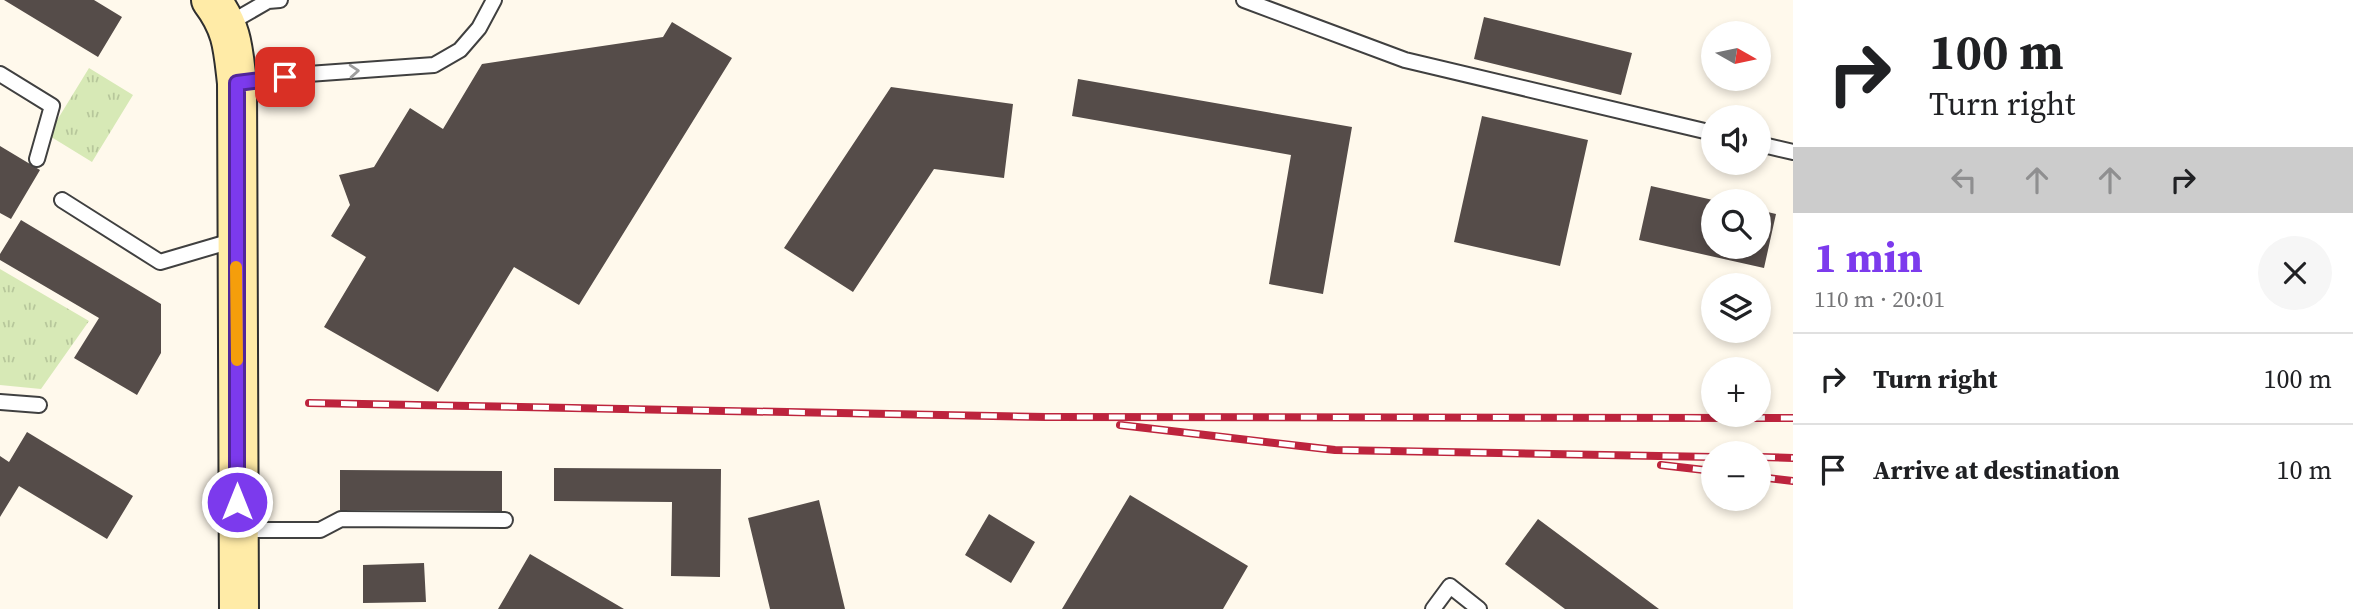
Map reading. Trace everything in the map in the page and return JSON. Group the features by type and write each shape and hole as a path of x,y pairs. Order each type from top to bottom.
{"main road":[{"path":"219,12 233,47 237,83 239,609"}],"lane":[{"path":"219,12 279,0"},
{"path":"237,83 309,74 434,65 460,50 480,28 494,0"},
{"path":"1244,0 1405,60 1701,130"},
{"path":"0,74 52,106 37,159"},
{"path":"1771,147 1793,152"},
{"path":"62,200 160,262 236,239"},
{"path":"0,402 39,405"},
{"path":"238,530 320,530 341,519 505,520"},
{"path":"1433,609 1450,586 1479,609"}],"green space":[{"path":"89,68 133,95 92,162 48,135"},
{"path":"0,269 89,321 41,389 0,385"}],"building":[{"path":"4,0 94,0 122,17 98,57"},
{"path":"1484,17 1632,53 1621,95 1474,59"},
{"path":"672,22 732,58 579,305 514,267 438,392 324,327 366,257 331,236 350,205 339,175 374,167 410,108 443,129 482,64 663,37"},
{"path":"1078,79 1352,127 1323,294 1269,284 1291,155 1072,116"},
{"path":"891,87 1013,104 1004,178 934,169 853,292 784,248"},
{"path":"1482,116 1588,140 1560,266 1454,242"},
{"path":"0,146 40,170 11,219 0,213"},
{"path":"1651,186 1701,197 1701,254 1639,240"},
{"path":"1771,213 1776,214 1771,236"},
{"path":"21,220 161,304 161,353 137,395 74,358 99,318 0,260 0,254"},
{"path":"1724,259 1766,259 1764,268"},
{"path":"27,432 133,496 107,539 19,486 0,517 0,456 9,462"},
{"path":"554,468 721,469 720,577 671,576 672,502 554,501"},
{"path":"340,470 502,471 502,511 340,510"},
{"path":"1130,495 1248,566 1223,609 1062,609"},
{"path":"819,500 845,609 770,609 748,518"},
{"path":"989,514 1035,542 1011,583 965,555"},
{"path":"1538,519 1659,609 1565,609 1505,564"},
{"path":"530,554 624,609 498,609"},
{"path":"424,563 426,602 363,603 363,565"}],"railway":[{"path":"309,403 1046,417 1793,418"},
{"path":"1120,425 1335,450 1701,457"},
{"path":"1771,457 1793,458"},
{"path":"1661,465 1701,470"},
{"path":"1771,478 1793,481"}],"slow traffic":[{"path":"236,267 237,360"}],"route":[{"path":"237,502 237,83 285,77"}]}
